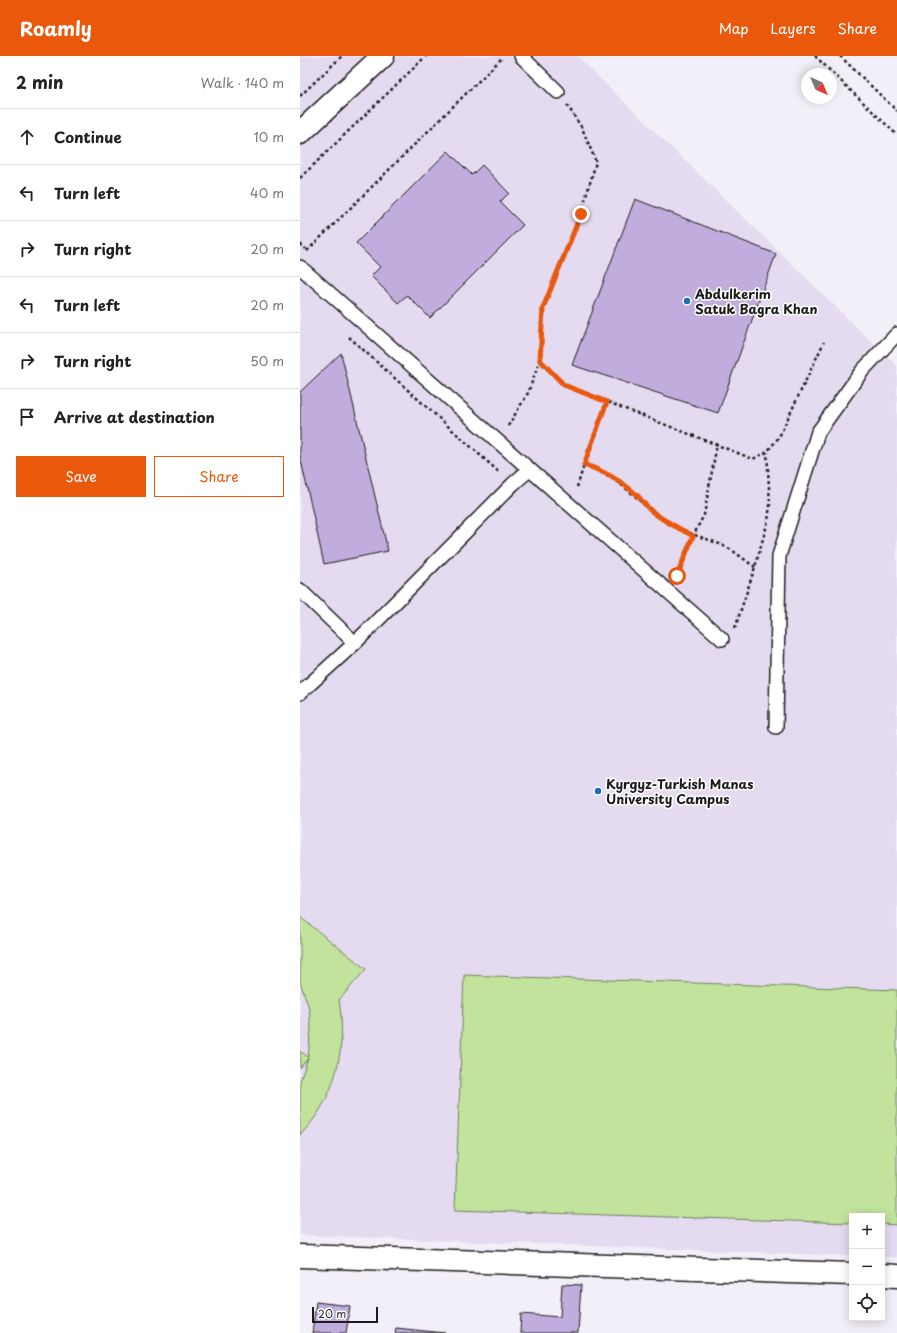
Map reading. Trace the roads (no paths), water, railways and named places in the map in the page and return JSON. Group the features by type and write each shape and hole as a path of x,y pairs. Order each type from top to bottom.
{"street":[{"path":"300,133 382,56"},
{"path":"300,1256 849,1274"},
{"path":"885,1275 897,1276"}],"lane":[{"path":"521,56 558,92"},
{"path":"300,267 722,639"},
{"path":"776,727 779,556 818,432 862,371 897,334"},
{"path":"300,693 355,643 513,484 529,470"},
{"path":"300,590 355,643"}],"place":[{"name":"Abdulkerim Satuk Bagra Khan","path":"687,301"},
{"name":"Kyrgyz-Turkish Manas University Campus","path":"598,791"}]}
